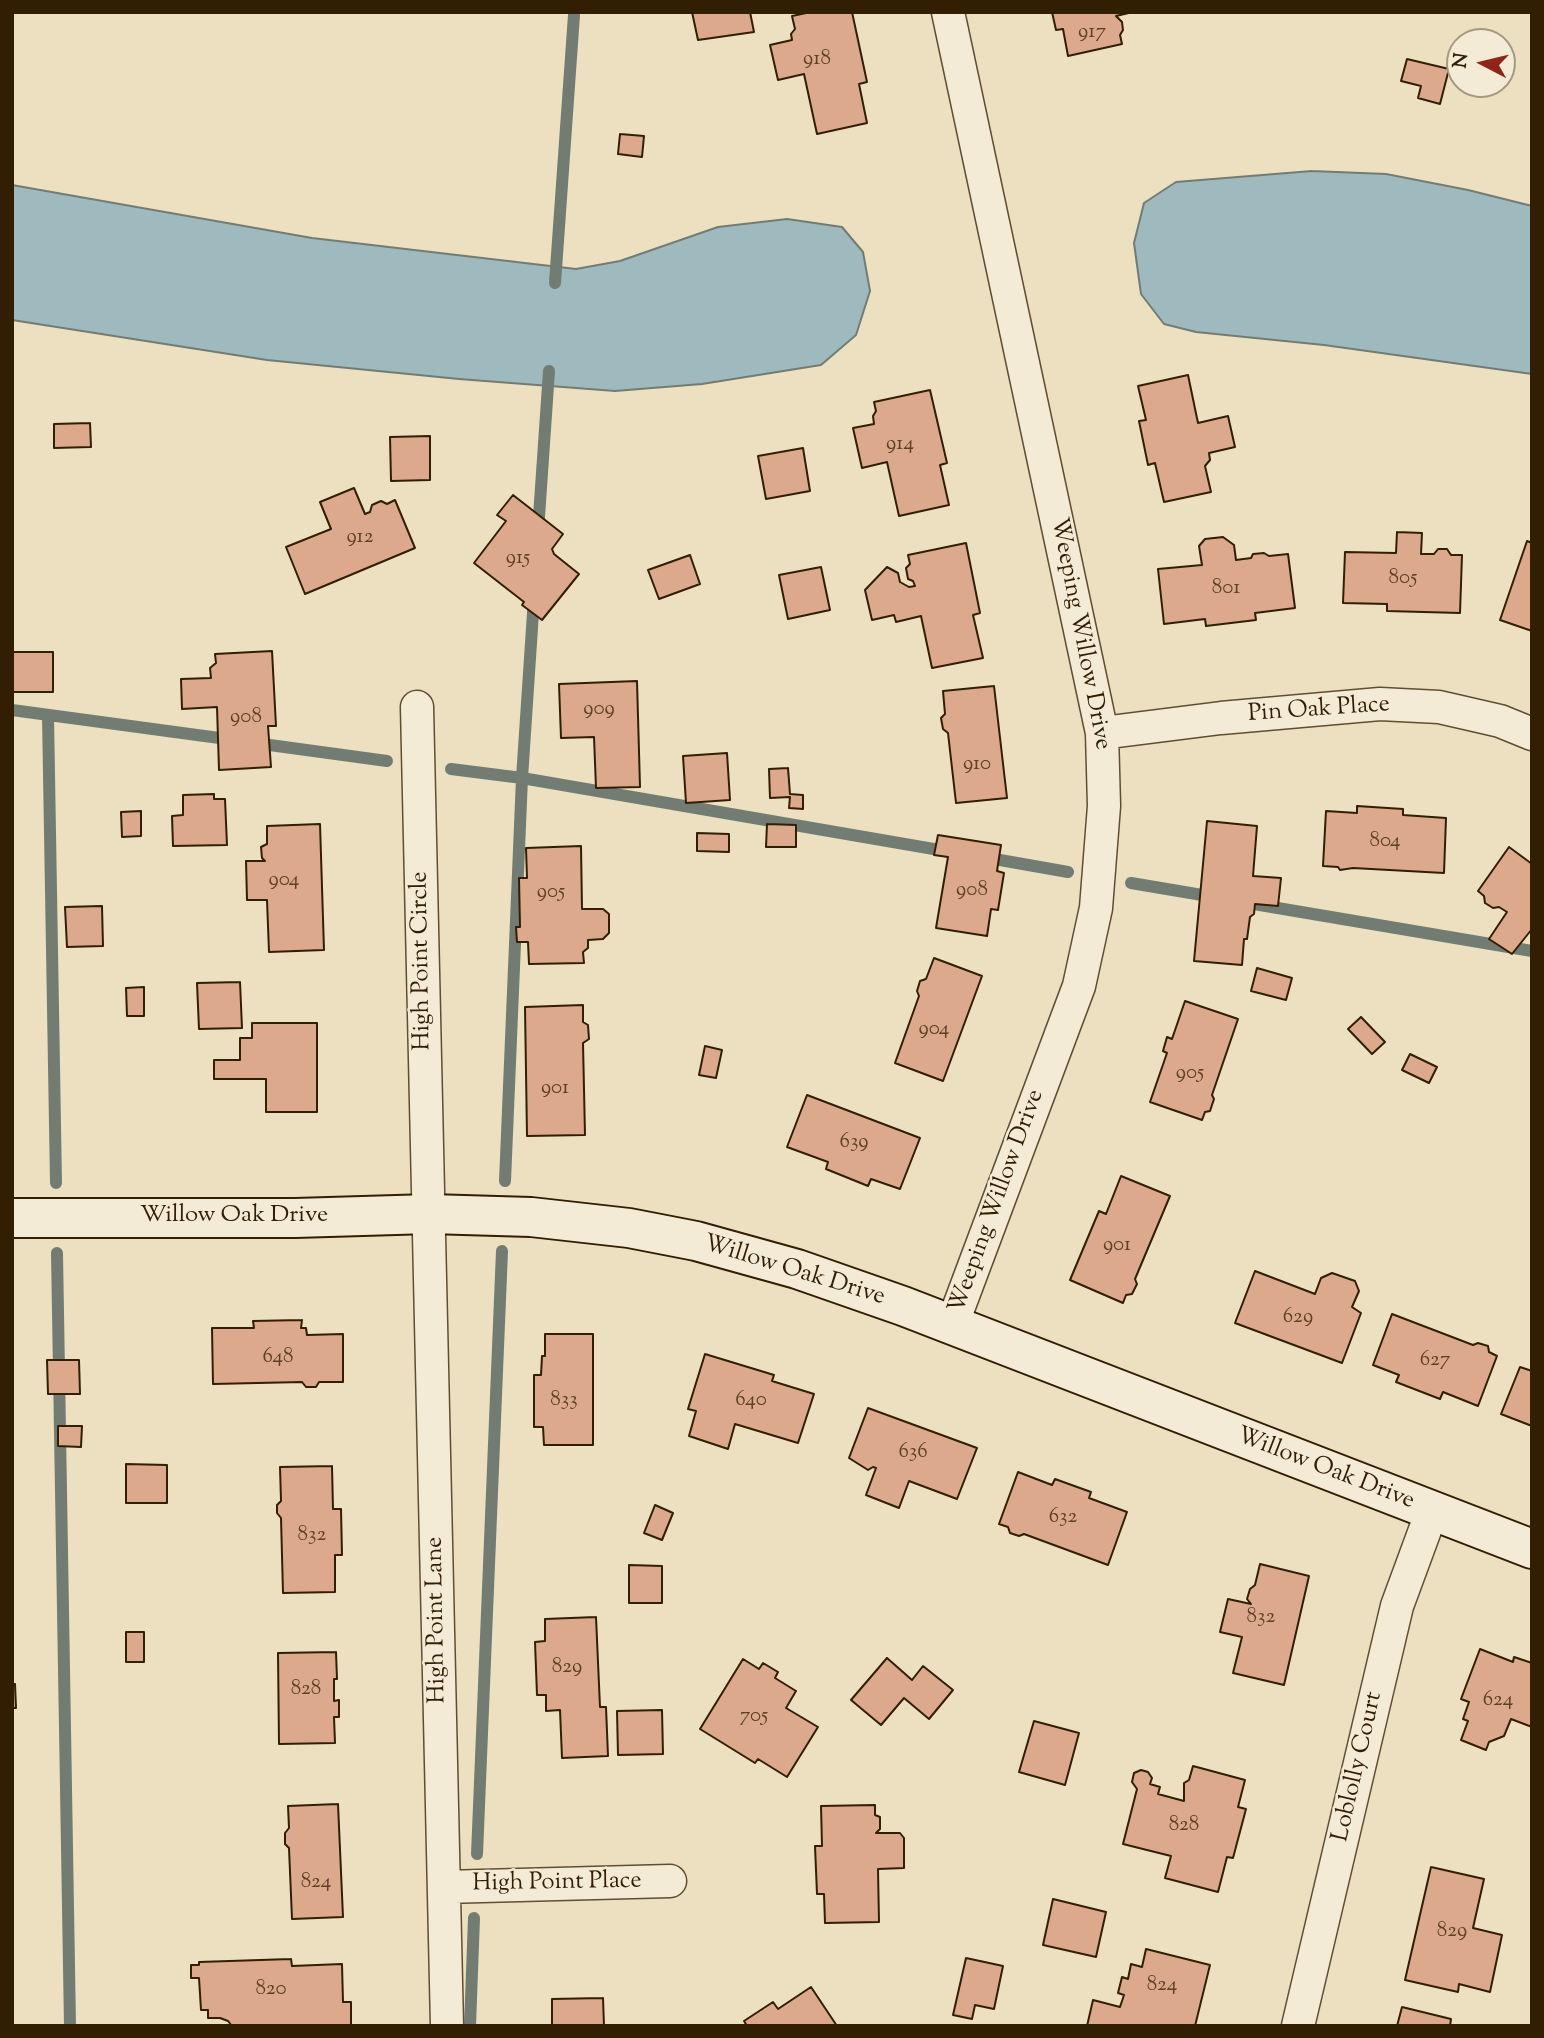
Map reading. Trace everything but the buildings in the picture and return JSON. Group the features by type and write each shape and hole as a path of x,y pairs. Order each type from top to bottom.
{"street":[{"name":"Weeping Willow Drive","path":"948,12 1102,733 1104,806 1096,908 1079,986 952,1325"},
{"name":"Pin Oak Place","path":"1102,733 1221,718 1380,704 1438,707 1500,722 1532,734"},
{"name":"High Point Circle","path":"417,707 430,1214"},
{"name":"Willow Oak Drive","path":"12,1218 295,1218 430,1214 531,1217 629,1228 696,1241 797,1269 952,1325 1532,1549"},
{"name":"High Point Lane","path":"430,1214 447,2026"},
{"name":"Loblolly Court","path":"1298,2026 1397,1606 1432,1511"},
{"name":"High Point Place","path":"444,1887 670,1881"}],"water":[{"path":"1312,171 1386,174 1532,206 1532,374 1324,345 1196,332 1164,324 1141,294 1134,243 1144,203 1176,182"},
{"path":"12,185 312,238 576,269 620,261 718,227 787,219 842,227 863,252 870,291 856,335 821,365 702,384 615,391 267,360 12,320"}],"waterway":[{"path":"555,283 574,15"},
{"path":"538,531 549,371"},
{"path":"505,1181 522,778 534,598"},
{"path":"12,710 234,740"},
{"path":"48,716 56,1183"},
{"path":"255,743 387,761"},
{"path":"451,769 522,778 951,852"},
{"path":"983,857 1068,872"},
{"path":"1131,883 1214,897"},
{"path":"1242,902 1532,951"},
{"path":"477,1854 502,1251"},
{"path":"57,1253 70,2026"},
{"path":"470,2026 474,1918"}]}
